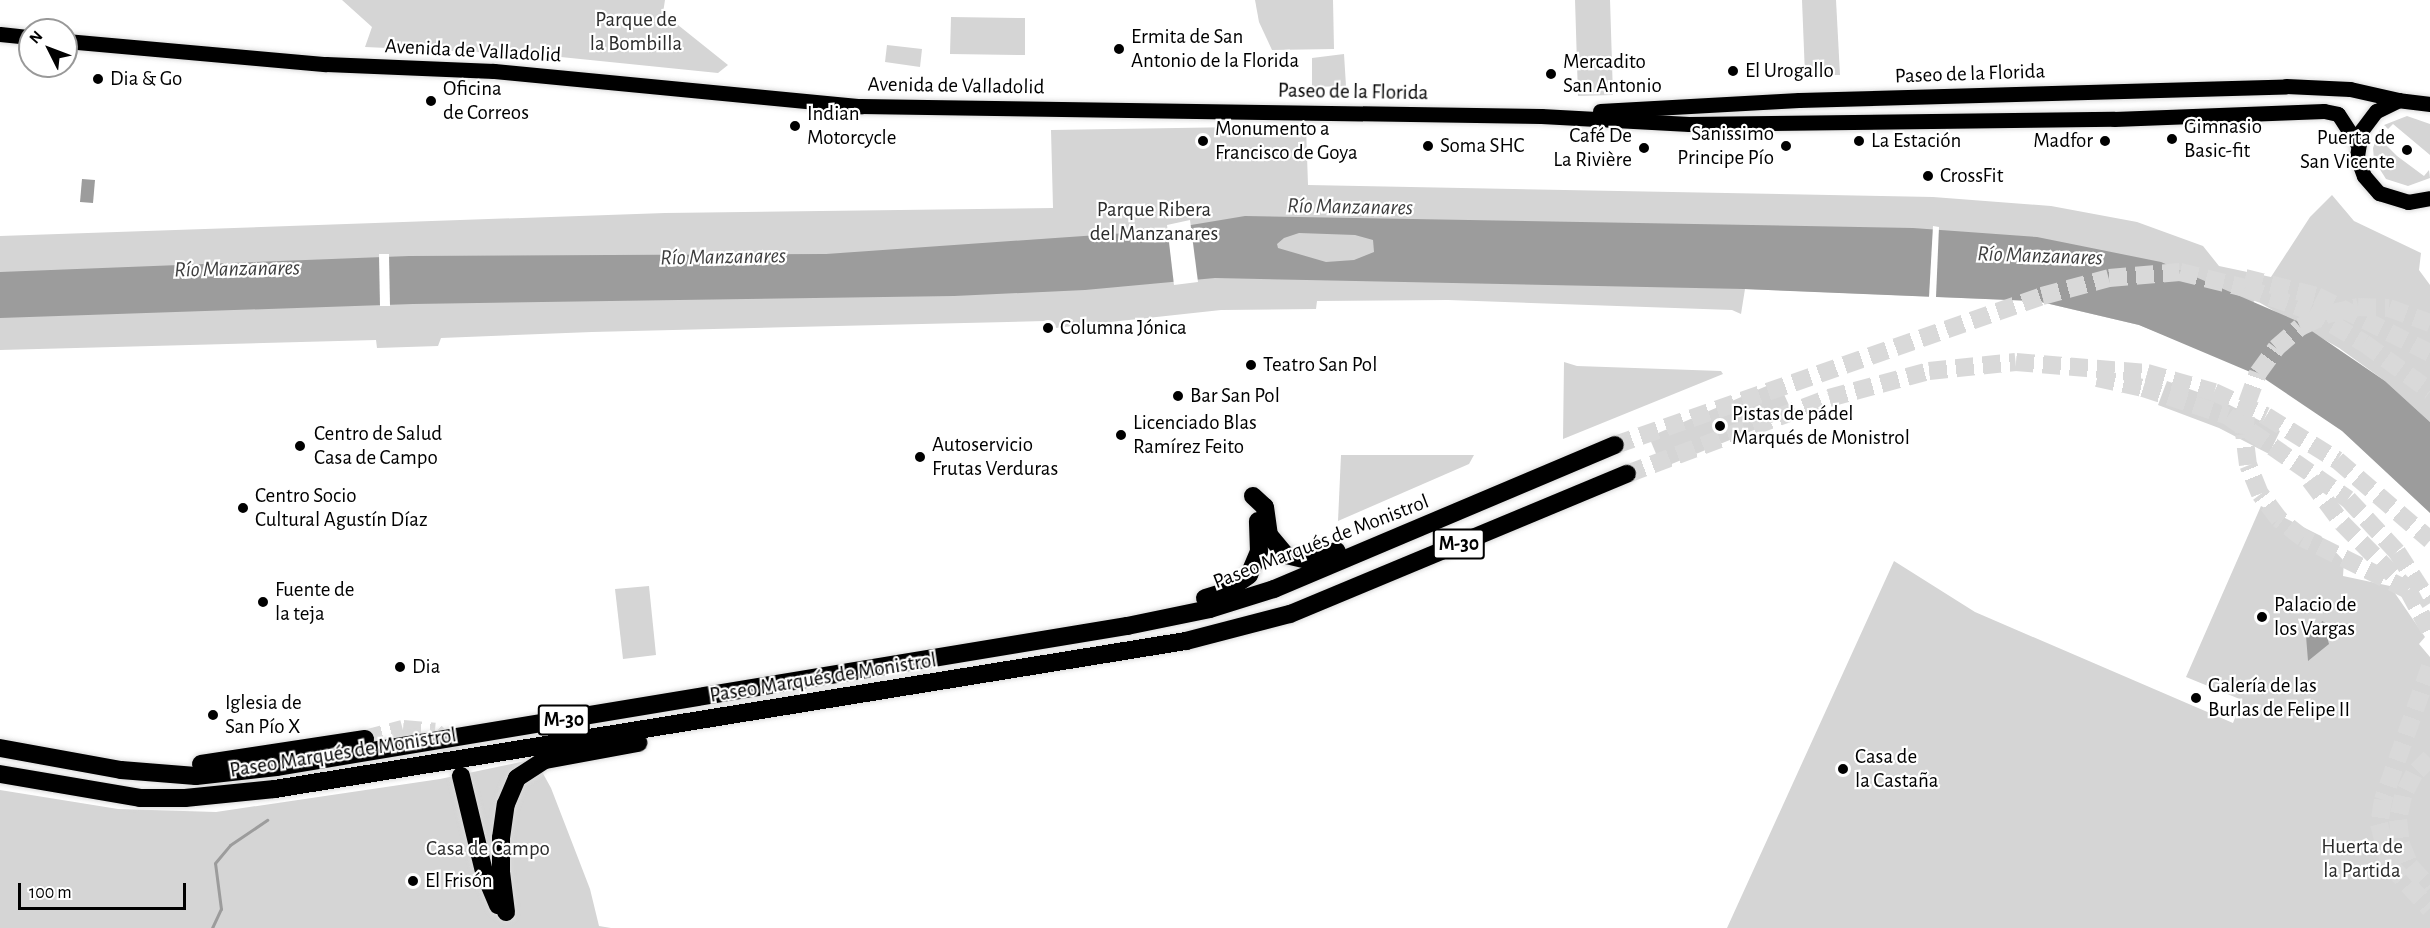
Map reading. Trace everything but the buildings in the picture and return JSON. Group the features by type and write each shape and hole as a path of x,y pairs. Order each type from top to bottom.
{"highway":[{"name":"Paseo Marqués de Monistrol","path":"0,748 121,770 196,776 276,768 1127,626 1210,609 1274,589 1615,445"},
{"name":"Paseo Marqués de Monistrol","path":"0,774 140,798 185,798 275,789 1186,641 1280,616 1627,474"},
{"path":"1127,626 1156,612 1225,592 1249,575 1259,552 1253,496 1265,507 1272,540 1296,559 1319,558 1442,519"},
{"path":"461,776 484,872 502,908 503,822 508,794 525,770 545,760 654,740 727,717"},
{"path":"165,773 192,765 365,739"}],"main road":[{"path":"0,34 18,36"},
{"name":"Avenida de Valladolid","path":"78,42 326,64 494,71 787,102 1164,110"},
{"name":"Paseo de la Florida","path":"1541,116 1789,100 2286,86 2350,89 2430,104"},
{"path":"2428,197 2408,202 2379,193 2360,167 2357,143 2372,115 2430,89"},
{"name":"Paseo de la Florida","path":"1164,110 1541,116 1700,124 2125,119 2324,111 2338,114 2357,143"}],"green space":[{"name":"Parque de la Bombilla","path":"342,0 665,0 663,13 728,65 718,73 541,55 365,47 372,27"},
{"path":"1255,0 1333,0 1334,49 1272,50 1259,22"},
{"path":"1575,0 1610,0 1613,95 1578,96"},
{"path":"1802,0 1836,0 1840,75 1805,75"},
{"path":"951,17 1025,18 1025,55 950,54"},
{"path":"887,45 922,49 920,67 885,62"},
{"path":"1344,54 1346,86 1312,87 1312,58"},
{"path":"2407,116 2430,124 2430,155 2393,124 2388,129 2384,125"},
{"name":"Parque Ribera del Manzanares","path":"1306,126 1308,185 1933,197 2051,206 2137,222 2203,246 2219,266 2271,277 2310,217 2332,195 2354,221 2421,253 2419,270 2430,285 2430,422 2385,381 2339,348 2255,300 2217,356 2139,325 2037,301 1745,289 1741,314 1732,310 1448,300 1317,301 1316,309 1221,310 1046,329 1045,321 441,338 438,346 377,348 376,340 0,350 0,236 665,213 1053,208 1051,130"},
{"path":"2380,129 2385,133 2380,139 2397,156 2424,176 2429,170 2430,178 2408,186 2386,179 2374,160 2373,148"},
{"path":"1564,362 1577,366 1721,371 1723,374 1563,439"},
{"name":"Pistas de pádel Marqués de Monistrol","path":"1778,381 1793,414 1662,468 1649,437"},
{"path":"2167,381 2220,400 2280,431 2269,454 2219,428 2158,405"},
{"path":"1341,455 1474,455 1469,464 1338,521"},
{"name":"Huerta de la Partida","path":"2261,506 2321,536 2344,561 2343,576 2390,586 2425,637 2419,644 2430,657 2430,928 1727,928 1894,561 1975,612 2233,723 2242,700 2186,677"},
{"path":"649,586 656,655 623,659 615,589"},
{"name":"Casa de Campo","path":"535,759 551,788 590,889 599,926 611,928 0,928 0,790 118,809 216,812 440,779"}],"water":[{"path":"82,179 95,180 93,203 80,202"},
{"name":"Río Manzanares","path":"1245,216 1913,228 2037,237 2161,262 2297,321 2385,381 2430,422 2430,513 2342,431 2262,377 2139,325 2037,301 1744,289 1215,278 1085,290 954,296 413,304 0,318 0,272 409,256 826,254 1155,231","holes":["1299,233 1355,235 1373,240 1374,252 1354,260 1326,262 1278,248 1277,244 1284,238"]},
{"path":"2322,621 2328,624 2325,629 2329,644 2308,661 2306,636 2320,627"}],"pier":[{"path":"1190,220 1198,282 1174,285 1167,225"},
{"path":"1933,226 1939,227 1936,297 1929,297"},
{"path":"379,254 389,254 390,306 380,306"}],"waterway":[{"path":"212,928 221,909 215,863 230,845 267,820"}],"tunnel":[{"path":"1615,445 2042,296 2109,278 2180,272 2245,288 2310,311 2364,343 2430,391"},
{"path":"2245,278 2317,296 2430,353"},
{"path":"2408,590 2303,538 2279,519 2260,494 2248,465 2244,434 2247,403 2258,373 2276,348 2300,327 2328,314 2358,307 2389,308 2430,323"},
{"path":"1627,474 1829,398 1929,371 2016,362 2147,373 2214,392 2266,416 2337,460 2430,540"},
{"path":"2097,378 2143,388 2228,416 2348,499 2397,552 2430,603"},
{"path":"2310,480 2342,523 2408,590 2430,631"},
{"path":"2430,667 2383,800 2379,824 2390,865 2430,909"},
{"path":"365,739 403,729 435,732 449,747 460,774"},
{"path":"2430,758 2414,774 2403,796 2398,820 2401,844 2410,866 2430,888"}],"place":[{"name":"Ermita de San Antonio de la Florida","path":"1119,49"},
{"name":"El Urogallo","path":"1733,71"},
{"name":"Mercadito San Antonio","path":"1551,74"},
{"name":"Dia & Go","path":"98,79"},
{"name":"Oficina de Correos","path":"431,101"},
{"name":"Indian Motorcycle","path":"795,126"},
{"name":"Gimnasio Basic-fit","path":"2172,139"},
{"name":"Monumento a Francisco de Goya","path":"1203,141"},
{"name":"La Estación","path":"1859,141"},
{"name":"Madfor","path":"2105,141"},
{"name":"Soma SHC","path":"1428,146"},
{"name":"Sanissimo Principe Pío","path":"1786,146"},
{"name":"Café De La Rivière","path":"1644,148"},
{"name":"Puerta de San Vicente","path":"2407,150"},
{"name":"CrossFit","path":"1928,176"},
{"name":"Columna Jónica","path":"1048,328"},
{"name":"Teatro San Pol","path":"1251,365"},
{"name":"Bar San Pol","path":"1178,396"},
{"name":"Pistas de pádel Marqués de Monistrol","path":"1720,426"},
{"name":"Licenciado Blas Ramírez Feito","path":"1121,435"},
{"name":"Centro de Salud Casa de Campo","path":"300,446"},
{"name":"Autoservicio Frutas Verduras","path":"920,457"},
{"name":"Centro Socio Cultural Agustín Díaz","path":"243,508"},
{"name":"Fuente de la teja","path":"263,602"},
{"name":"Palacio de los Vargas","path":"2262,617"},
{"name":"Dia","path":"400,667"},
{"name":"Galería de las Burlas de Felipe II","path":"2196,698"},
{"name":"Iglesia de San Pío X","path":"213,715"},
{"name":"Casa de la Castaña","path":"1843,769"},
{"name":"El Frisón","path":"413,881"}]}
